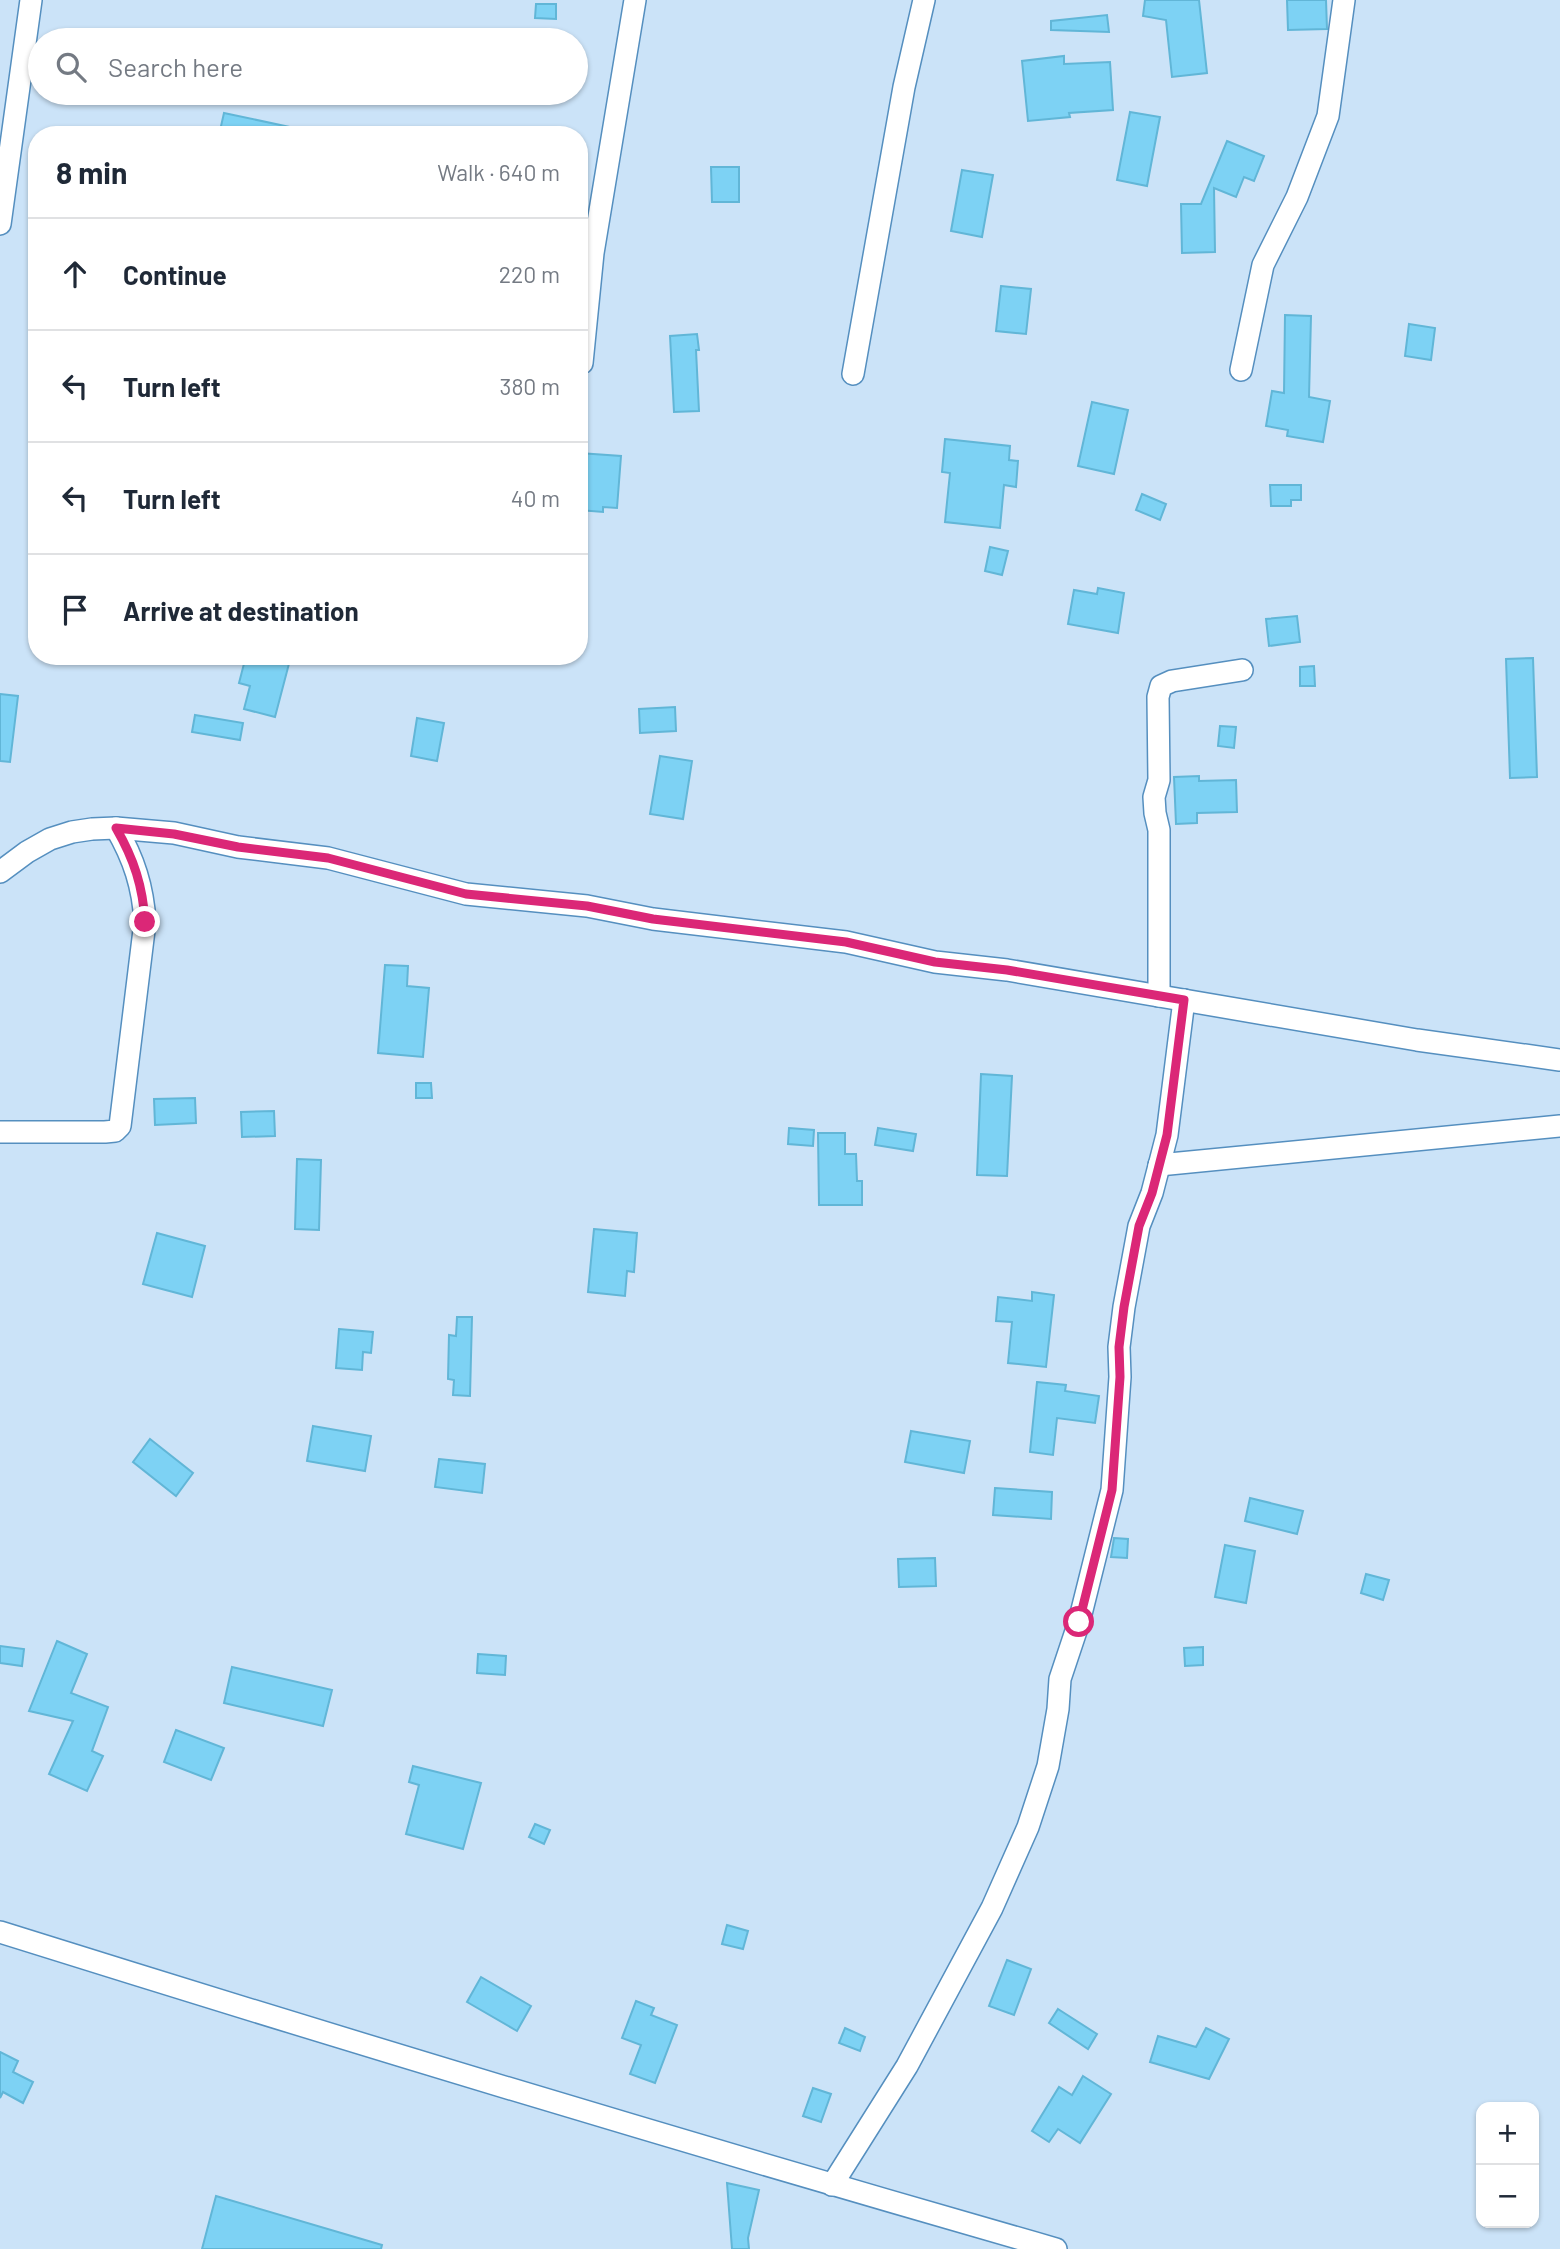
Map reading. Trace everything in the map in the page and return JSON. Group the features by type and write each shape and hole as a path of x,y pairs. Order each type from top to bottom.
{"street":[{"path":"0,224 31,0"},
{"path":"588,303 593,253 635,0"},
{"path":"853,374 904,87 924,0"},
{"path":"1241,370 1263,265 1297,197 1328,116 1344,0"},
{"path":"1159,996 1159,830 1154,797 1159,780 1158,697 1161,686 1172,681 1242,670"},
{"path":"0,1132 106,1132 114,1131 120,1126 145,922 138,872 116,828"},
{"path":"0,872 50,839 92,829 116,828 174,834 238,847 328,858 466,894 587,906 653,919 846,942 935,962 1007,970 1417,1040 1560,1059"},
{"path":"832,2185 907,2066 992,1908 1028,1827 1048,1766 1058,1709 1060,1679 1079,1622 1112,1490 1120,1377 1119,1347 1124,1307 1139,1226 1152,1193 1167,1135 1184,1000"},
{"path":"1159,1165 1560,1126"},
{"path":"0,1932 832,2185 1056,2249"}],"building":[{"path":"1145,0 1199,0 1207,73 1172,77 1166,20 1143,16"},
{"path":"1287,0 1326,0 1327,29 1288,30"},
{"path":"536,4 556,4 556,19 535,18"},
{"path":"1107,15 1109,32 1051,30 1051,21"},
{"path":"1064,56 1064,64 1110,62 1113,110 1069,113 1070,117 1028,121 1022,61"},
{"path":"1130,112 1160,117 1147,186 1117,180"},
{"path":"224,113 285,126 221,126"},
{"path":"1227,141 1264,156 1254,181 1244,177 1236,197 1214,188 1215,252 1182,253 1181,204 1201,204"},
{"path":"711,167 739,167 739,202 712,202"},
{"path":"962,170 993,175 982,237 951,231"},
{"path":"1001,286 1031,289 1026,334 996,331"},
{"path":"1285,315 1311,316 1309,397 1330,401 1323,442 1287,436 1288,430 1266,426 1272,391 1284,393"},
{"path":"1409,324 1435,328 1431,360 1405,356"},
{"path":"697,334 699,411 674,412 670,336"},
{"path":"1092,402 1128,410 1114,474 1078,466"},
{"path":"945,439 1010,446 1009,460 1018,461 1016,487 1004,485 1000,528 945,522 950,473 942,472"},
{"path":"588,454 621,456 617,508 603,507 603,512 588,511"},
{"path":"1270,485 1301,485 1301,500 1291,500 1291,506 1271,506"},
{"path":"1142,494 1166,504 1160,520 1136,510"},
{"path":"990,547 1008,551 1002,575 985,571"},
{"path":"1098,588 1124,593 1118,633 1068,624 1074,590 1097,594"},
{"path":"1297,616 1300,642 1269,646 1266,619"},
{"path":"1533,658 1537,777 1510,778 1506,659"},
{"path":"244,665 289,665 275,717 244,709 250,686 239,683"},
{"path":"1314,666 1315,686 1300,686 1300,667"},
{"path":"0,694 18,696 10,762 0,761"},
{"path":"675,707 676,731 640,733 639,709"},
{"path":"195,715 243,723 240,740 192,732"},
{"path":"417,718 444,723 437,761 411,756"},
{"path":"1220,726 1236,727 1234,748 1218,746"},
{"path":"660,756 692,761 683,819 650,814"},
{"path":"1199,776 1199,781 1236,780 1237,812 1197,813 1197,823 1176,824 1174,777"},
{"path":"385,965 408,966 407,986 429,988 423,1057 378,1053"},
{"path":"981,1074 1012,1076 1007,1176 977,1175"},
{"path":"416,1083 431,1083 432,1098 416,1098"},
{"path":"195,1098 196,1123 155,1125 154,1099"},
{"path":"274,1111 275,1136 242,1137 241,1112"},
{"path":"789,1128 814,1130 813,1146 788,1144"},
{"path":"878,1128 916,1134 913,1151 875,1145"},
{"path":"818,1133 845,1133 845,1154 856,1154 857,1181 862,1181 862,1205 819,1205"},
{"path":"297,1159 321,1160 319,1230 295,1229"},
{"path":"594,1229 637,1233 634,1272 627,1271 625,1296 588,1292"},
{"path":"157,1233 205,1246 192,1297 143,1284"},
{"path":"1032,1292 1054,1295 1046,1367 1008,1363 1012,1322 996,1321 998,1297 1032,1301"},
{"path":"457,1317 472,1317 470,1396 453,1395 454,1380 448,1379 449,1335 456,1336"},
{"path":"339,1329 373,1332 371,1353 363,1352 362,1370 336,1368"},
{"path":"1037,1382 1066,1385 1065,1391 1099,1396 1095,1423 1057,1418 1053,1455 1030,1452"},
{"path":"313,1426 371,1436 365,1471 307,1461"},
{"path":"911,1431 970,1441 964,1473 905,1462"},
{"path":"150,1439 193,1473 176,1496 133,1462"},
{"path":"439,1459 485,1464 482,1493 435,1487"},
{"path":"995,1488 1052,1492 1051,1519 993,1515"},
{"path":"1250,1498 1303,1511 1297,1534 1245,1521"},
{"path":"1114,1538 1128,1539 1127,1558 1111,1557"},
{"path":"1225,1545 1255,1551 1246,1603 1215,1597"},
{"path":"935,1558 936,1586 899,1587 898,1559"},
{"path":"1366,1574 1389,1580 1383,1600 1361,1593"},
{"path":"57,1641 87,1654 71,1693 108,1707 92,1751 103,1756 87,1791 49,1774 73,1721 29,1711"},
{"path":"0,1646 24,1649 22,1666 0,1663"},
{"path":"1203,1647 1203,1665 1185,1666 1184,1648"},
{"path":"478,1654 506,1656 505,1675 477,1673"},
{"path":"232,1667 332,1690 323,1726 224,1703"},
{"path":"176,1730 224,1748 211,1780 164,1762"},
{"path":"413,1766 481,1783 463,1849 406,1834 419,1785 409,1782"},
{"path":"535,1824 550,1830 544,1844 529,1837"},
{"path":"727,1925 748,1931 743,1949 722,1944"},
{"path":"1007,1960 1031,1969 1014,2015 989,2006"},
{"path":"481,1977 531,2006 517,2031 467,2002"},
{"path":"636,2001 654,2008 651,2015 677,2025 655,2083 630,2074 641,2045 622,2038"},
{"path":"1058,2009 1097,2034 1088,2049 1049,2023"},
{"path":"845,2028 865,2037 860,2051 839,2043"},
{"path":"1206,2028 1229,2039 1209,2079 1150,2062 1158,2036 1196,2047"},
{"path":"0,2052 18,2061 13,2072 33,2082 23,2103 3,2092 0,2098"},
{"path":"1083,2076 1111,2094 1080,2143 1058,2129 1049,2142 1032,2131 1059,2087 1072,2095"},
{"path":"813,2088 831,2094 821,2122 803,2116"},
{"path":"727,2183 759,2190 748,2238 749,2249 732,2249"},
{"path":"216,2196 382,2245 381,2249 202,2249"}],"route":[{"path":"145,922 138,872 116,828 174,834 238,847 315,855 466,894 587,906 653,919 846,942 935,962 1007,970 1184,1000 1167,1135 1152,1193 1139,1226 1124,1307 1119,1347 1120,1377 1112,1490 1079,1622"}]}
